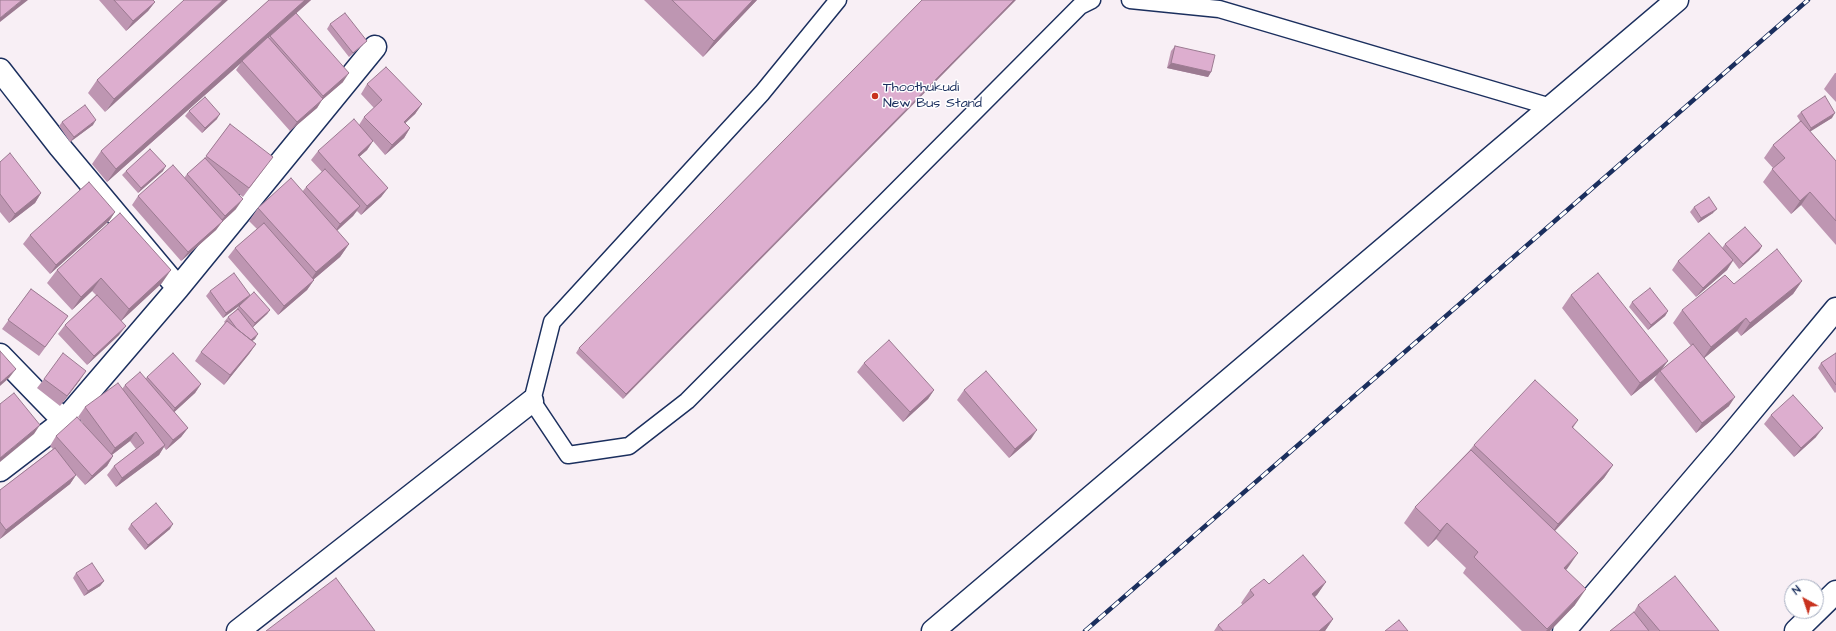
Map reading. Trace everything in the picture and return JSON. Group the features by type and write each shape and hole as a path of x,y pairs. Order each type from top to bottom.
{"street":[{"path":"933,631 1677,0"},
{"path":"0,470 64,421 178,288 375,47"},
{"path":"0,70 60,147 178,288"},
{"path":"1564,631 1836,310"},
{"path":"0,356 64,421"},
{"path":"238,631 532,400"},
{"path":"1796,631 1836,592"}],"lane":[{"path":"838,0 762,93 552,322 532,400 568,455 629,446 687,401 1080,6 1092,0"},
{"path":"1130,0 1220,9 1551,107"}],"building":[{"path":"0,0 22,0 0,18"},
{"path":"114,0 153,0 155,2 133,21"},
{"path":"184,0 223,0 114,99 97,80"},
{"path":"269,0 305,0 116,169 101,151"},
{"path":"672,0 753,0 714,41"},
{"path":"922,0 1014,0 626,394 579,348"},
{"path":"296,13 349,73 323,96 270,36"},
{"path":"345,13 367,41 353,53 330,24"},
{"path":"268,37 323,99 297,122 242,61"},
{"path":"1175,46 1215,55 1211,72 1171,63"},
{"path":"386,67 422,104 404,122 410,128 392,145 364,117 382,100 367,84"},
{"path":"1825,96 1835,113 1811,128 1801,112"},
{"path":"205,97 220,114 205,128 189,111"},
{"path":"85,105 96,120 74,137 62,122"},
{"path":"354,119 373,141 358,155 388,188 367,206 318,151"},
{"path":"1801,121 1836,161 1836,221 1810,192 1800,201 1772,169 1785,158 1773,145"},
{"path":"230,124 273,157 249,188 206,156"},
{"path":"150,149 166,166 141,188 126,171"},
{"path":"10,153 41,193 15,214 0,194 0,162"},
{"path":"205,158 243,199 225,216 187,174"},
{"path":"173,165 223,221 188,252 138,196"},
{"path":"325,169 360,206 340,224 306,187"},
{"path":"291,178 349,244 316,272 258,208"},
{"path":"89,182 115,212 56,265 30,235"},
{"path":"1709,197 1717,209 1701,218 1694,207"},
{"path":"120,213 171,270 129,309 101,278 81,297 57,270"},
{"path":"264,223 314,280 284,306 235,248"},
{"path":"1745,227 1762,246 1743,264 1725,244"},
{"path":"1709,233 1733,260 1703,288 1678,261"},
{"path":"1777,249 1802,281 1750,323 1746,318 1711,347 1682,310 1725,275 1734,284"},
{"path":"234,273 250,295 226,313 210,291"},
{"path":"1598,273 1668,361 1640,383 1571,295"},
{"path":"1650,288 1668,311 1651,325 1632,302"},
{"path":"31,289 68,316 45,347 8,320"},
{"path":"254,292 270,310 255,323 239,306"},
{"path":"97,295 126,326 94,356 65,325"},
{"path":"238,309 258,334 251,340 237,329 228,317"},
{"path":"227,321 256,344 230,375 201,352"},
{"path":"889,340 934,390 910,412 864,363"},
{"path":"1693,344 1735,397 1702,423 1660,371"},
{"path":"0,351 16,369 0,383"},
{"path":"63,353 86,371 67,396 44,379"},
{"path":"173,353 201,384 175,408 147,377"},
{"path":"1836,353 1836,385 1821,363"},
{"path":"986,371 1037,430 1015,449 964,390"},
{"path":"140,372 188,428 173,440 125,385"},
{"path":"1535,380 1578,420 1572,427 1613,465 1558,524 1474,445"},
{"path":"118,383 165,445 122,478 114,466 144,443 136,432 115,448 85,407"},
{"path":"14,393 40,425 0,458 0,404"},
{"path":"1793,395 1823,428 1801,448 1771,415"},
{"path":"77,417 113,456 92,476 56,436"},
{"path":"55,448 76,475 6,530 0,522 0,490"},
{"path":"1471,450 1578,553 1564,568 1586,589 1547,629 1474,557 1478,552 1447,523 1440,531 1415,507"},
{"path":"156,503 173,524 148,545 131,524"},
{"path":"1303,555 1326,582 1312,594 1333,619 1319,631 1223,631 1218,625 1254,595 1250,590 1264,579 1269,584"},
{"path":"92,563 104,581 88,591 76,573"},
{"path":"1675,576 1719,631 1660,631 1638,605"},
{"path":"336,578 375,631 266,631"},
{"path":"1634,612 1649,631 1610,631"},
{"path":"1399,620 1408,631 1385,631"}],"railway":[{"path":"1085,631 1808,0"}],"place":[{"name":"Thoothukudi New Bus Stand","path":"875,96"}]}
